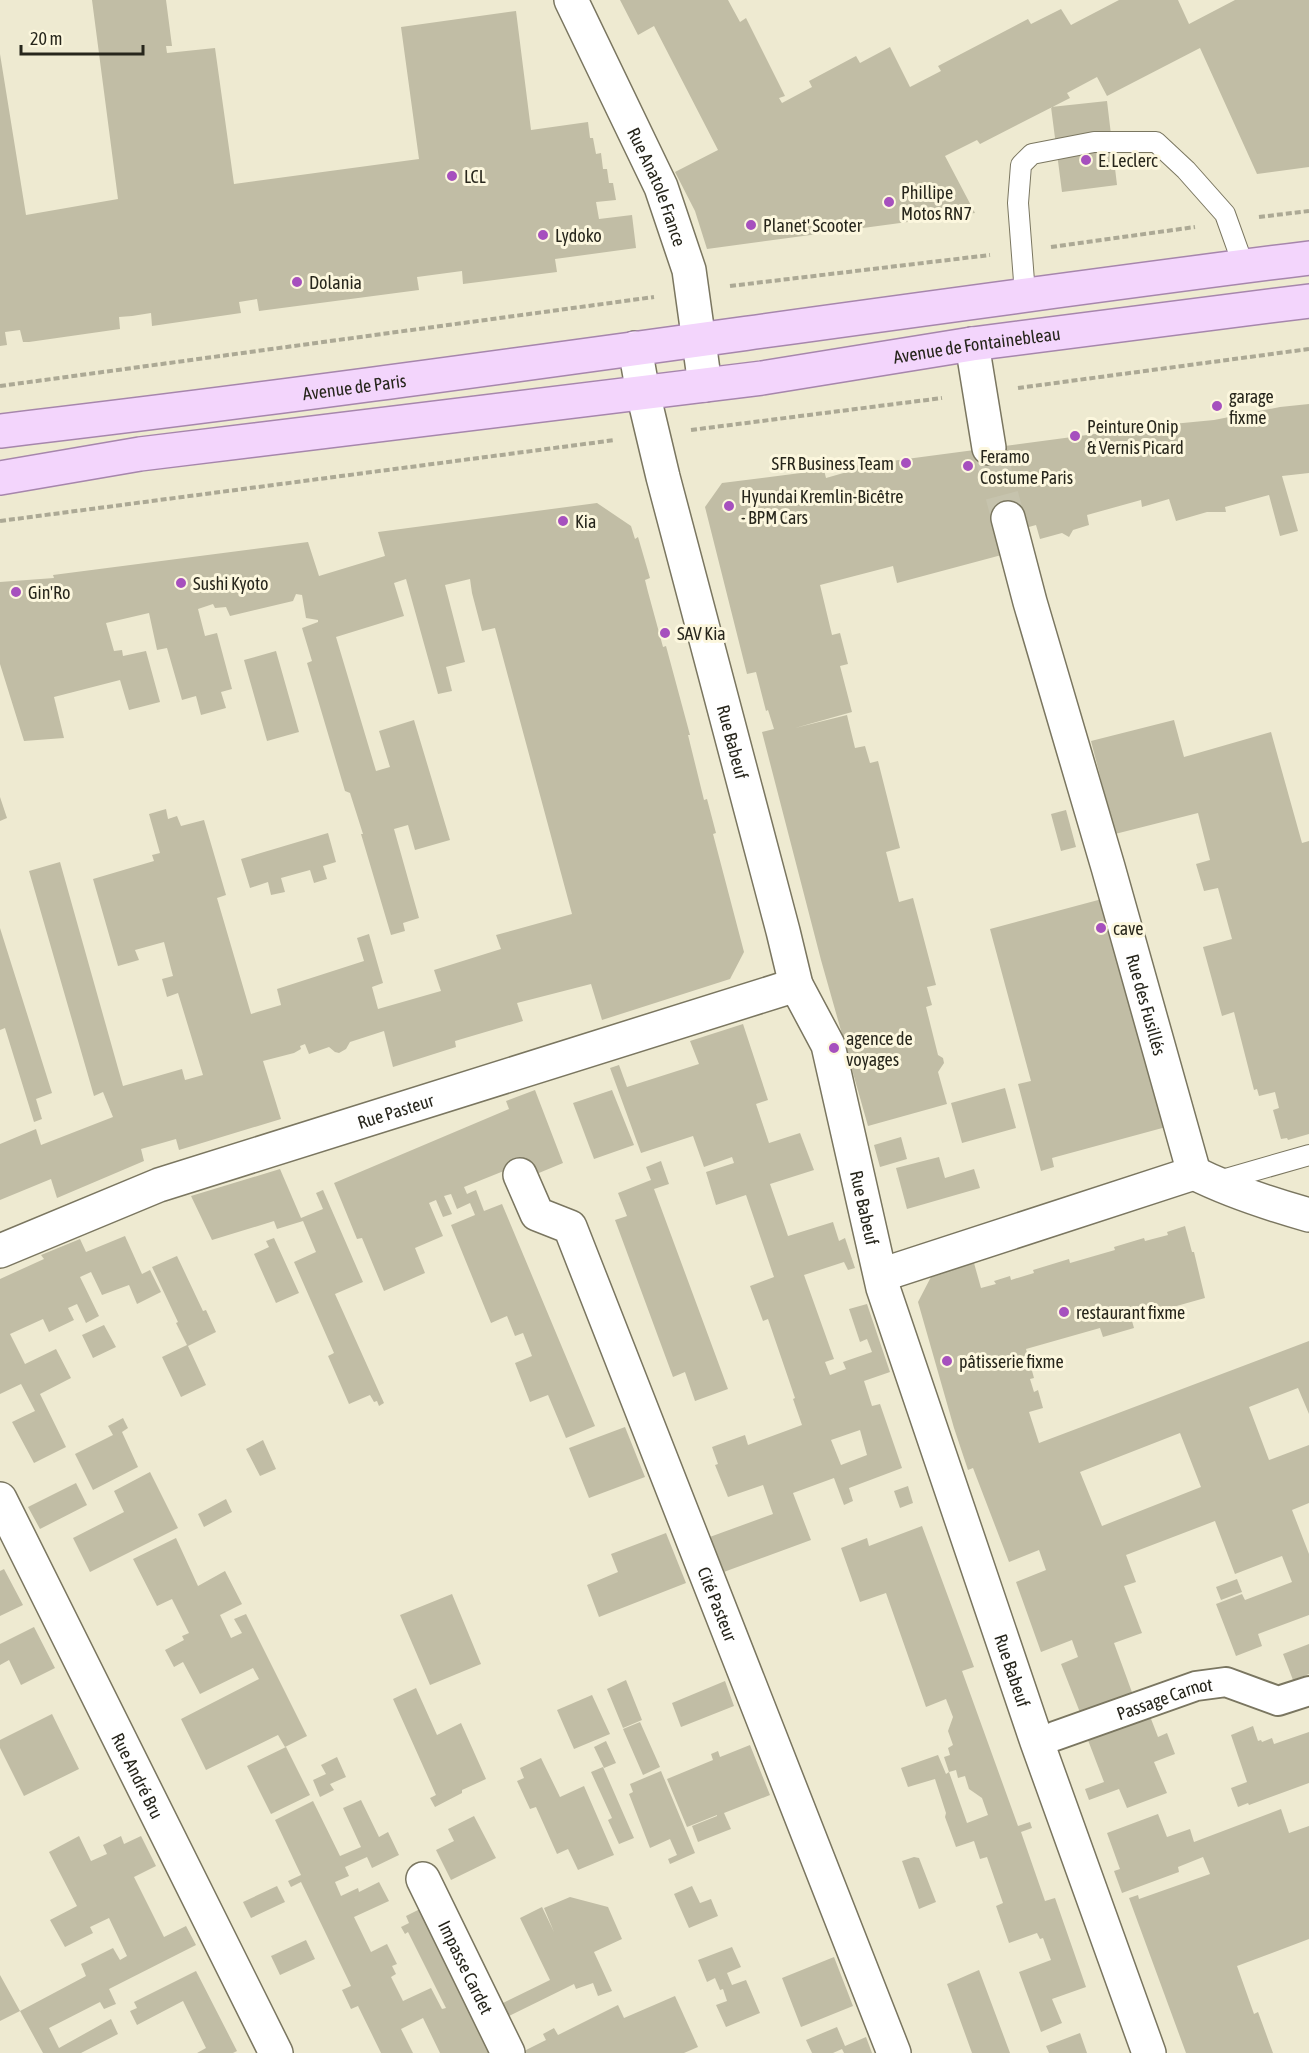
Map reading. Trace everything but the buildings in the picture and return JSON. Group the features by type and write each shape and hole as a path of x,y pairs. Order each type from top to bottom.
{"main road":[{"path":"704,340 1025,294 1309,258"},
{"name":"Avenue de Fontainebleau","path":"643,393 762,378 972,344 1309,301"},
{"name":"Avenue de Paris","path":"0,431 704,340"},
{"path":"0,478 140,454 643,393"}],"street":[{"name":"Rue Anatole France","path":"571,0 661,187 689,270 704,340 705,385"},
{"path":"972,344 989,448"},
{"name":"Rue Babeuf","path":"635,348 663,477 796,985 828,1046 887,1299 1037,1742 1149,2053"},
{"name":"Rue des Fusillés","path":"1008,518 1030,602 1108,867 1203,1178"},
{"name":"Rue Pasteur","path":"0,1251 159,1185 796,985"},
{"name":"Cité Pasteur","path":"520,1175 537,1214 570,1227 894,2053"},
{"path":"881,1275 1203,1178 1279,1207 1309,1215"},
{"name":"Rue André Bru","path":"0,1499 276,2053"},
{"name":"Passage Carnot","path":"1055,1736 1197,1686 1226,1682 1278,1701 1309,1690"},
{"name":"Impasse Cardet","path":"423,1879 508,2053"}],"lane":[{"path":"1025,294 1018,203 1021,165 1032,154 1094,142 1156,142 1186,170 1225,214 1244,267"},
{"path":"1203,1178 1309,1155"}],"tunnel":[{"path":"989,448 1008,518"}],"place":[{"name":"E. Leclerc","path":"1086,160"},
{"name":"LCL","path":"452,176"},
{"name":"Phillipe Motos RN7","path":"889,202"},
{"name":"Planet' Scooter","path":"751,225"},
{"name":"Lydoko","path":"543,235"},
{"name":"Dolania","path":"297,282"},
{"name":"garage fixme","path":"1217,406"},
{"name":"Peinture Onip & Vernis Picard","path":"1075,436"},
{"name":"SFR Business Team","path":"906,463"},
{"name":"Feramo Costume Paris","path":"968,466"},
{"name":"Hyundai Kremlin-Bicêtre - BPM Cars","path":"729,506"},
{"name":"Kia","path":"563,521"},
{"name":"Sushi Kyoto","path":"181,583"},
{"name":"Gin'Ro","path":"16,592"},
{"name":"SAV Kia","path":"665,633"},
{"name":"cave","path":"1101,928"},
{"name":"agence de voyages","path":"834,1048"},
{"name":"restaurant fixme","path":"1064,1312"},
{"name":"pâtisserie fixme","path":"947,1361"}]}
